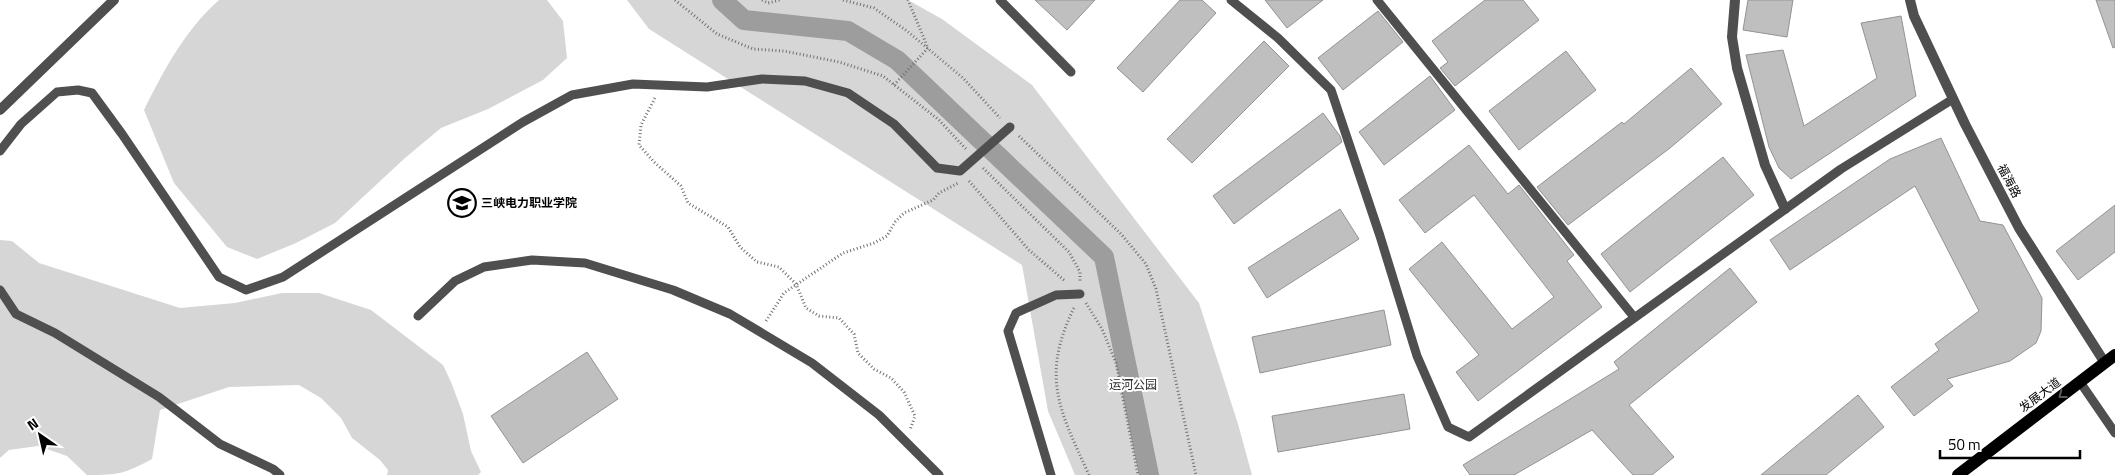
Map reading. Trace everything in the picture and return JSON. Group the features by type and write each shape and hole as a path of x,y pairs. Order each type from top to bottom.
{"main road":[{"name":"发展大道","path":"1958,475 2110,359"}],"street":[{"path":"0,110 114,0"},
{"path":"1735,0 1732,37 1737,68 1765,165 1785,209"},
{"name":"福海路","path":"1910,0 1914,16 1953,99 2019,228 2110,359"}],"lane":[{"path":"1000,0 1071,72"},
{"path":"1231,0 1278,38 1331,90 1380,236 1417,356 1448,427 1469,437 1841,169 1953,99"},
{"path":"1377,0 1634,317"},
{"path":"0,151 21,124 57,92 78,90 92,93 122,134 218,277 246,290 283,277 523,122 572,94 633,84 707,87 762,79 805,81 848,94 894,124 937,168 960,171 1010,127"},
{"path":"418,316 456,281 484,267 532,260 585,263 673,290 730,314 812,363 879,415 939,475"},
{"path":"0,290 16,314 55,333 159,397 220,444 273,469 280,475"},
{"path":"1051,475 1008,331 1016,314 1056,295 1080,294"},
{"path":"2080,382 2115,433"}],"path":[{"path":"675,0 717,34 754,49 784,51 839,62 883,76 939,120"},
{"path":"762,0 768,3 780,0"},
{"path":"843,0 874,8 907,31 963,78 1010,127 1121,234 1146,264 1156,289 1196,475"},
{"path":"908,0 928,48"},
{"path":"894,85 928,48"},
{"path":"661,85 641,125 639,145 654,162 681,186 688,203 728,227 740,248 757,262 779,267 796,284 806,308 819,316 839,318 854,334 858,353 874,369 891,378 904,392 915,416 906,442"},
{"path":"759,332 784,293 843,253 874,243 886,236 904,212 933,200 939,193 957,185 960,171"},
{"path":"960,171 1029,250 1080,294 1102,329 1116,363 1138,475"}],"green space":[{"path":"219,0 547,0 563,21 567,58 543,80 488,109 441,128 405,158 335,223 296,243 257,259 227,247 174,183 144,110 176,51 196,24"},
{"name":"运河公园","path":"627,0 908,0 942,19 1032,85 1199,303 1238,424 1252,475 1075,475 1048,411 1022,265 649,29"},
{"path":"0,240 12,241 39,263 180,308 235,303 282,293 319,293 371,310 443,365 463,414 471,451 481,472 478,475 387,475 388,470 380,460 352,438 341,418 321,398 299,385 229,387 160,410 152,459 121,473 87,475 67,456 38,446 9,450 0,458"}],"building":[{"path":"1035,0 1095,0 1067,30"},
{"path":"1180,0 1202,0 1216,13 1143,92 1117,68"},
{"path":"1265,0 1323,0 1287,28"},
{"path":"1485,0 1523,0 1539,20 1455,86 1440,68 1448,62 1432,41"},
{"path":"1748,0 1793,0 1787,37 1743,30"},
{"path":"2096,0 2115,0 2115,47 2113,48"},
{"path":"1378,11 1403,42 1343,90 1318,58"},
{"path":"1901,16 1916,96 1791,179 1779,168 1769,147 1746,55 1783,50 1804,126 1877,78 1861,23"},
{"path":"1264,41 1289,66 1192,163 1167,139"},
{"path":"1566,51 1596,90 1519,150 1489,111"},
{"path":"1691,68 1722,104 1670,148 1568,225 1537,187 1622,122 1624,124"},
{"path":"1430,76 1455,110 1384,165 1359,132"},
{"path":"1323,113 1340,136 1342,142 1234,224 1213,196"},
{"path":"1941,138 1980,221 2003,225 2042,298 2041,331 2036,343 2010,361 1947,379 1953,386 1914,416 1891,387 1939,350 1935,344 1979,311 1915,186 1790,270 1770,240 1890,159"},
{"path":"1469,145 1508,194 1519,185 1574,255 1567,261 1602,307 1478,401 1456,372 1479,355 1409,269 1442,242 1512,329 1554,297 1474,195 1425,233 1399,200"},
{"path":"1723,157 1754,195 1630,292 1601,254"},
{"path":"2115,205 2115,252 2078,280 2056,251"},
{"path":"1340,209 1359,239 1267,298 1248,268"},
{"path":"1730,268 1757,302 1629,405 1674,457 1652,475 1633,475 1592,430 1514,475 1470,475 1463,465 1619,369 1614,362"},
{"path":"1384,310 1391,345 1260,373 1252,337"},
{"path":"587,352 618,399 523,463 491,416"},
{"path":"1404,394 1410,429 1278,452 1272,416"},
{"path":"1858,395 1884,427 1826,475 1761,475"}],"waterway":[{"path":"722,0 744,20 848,31 897,60 1104,257 1149,475"}],"place":[{"name":"三峡电力职业学院","path":"462,203"}]}
